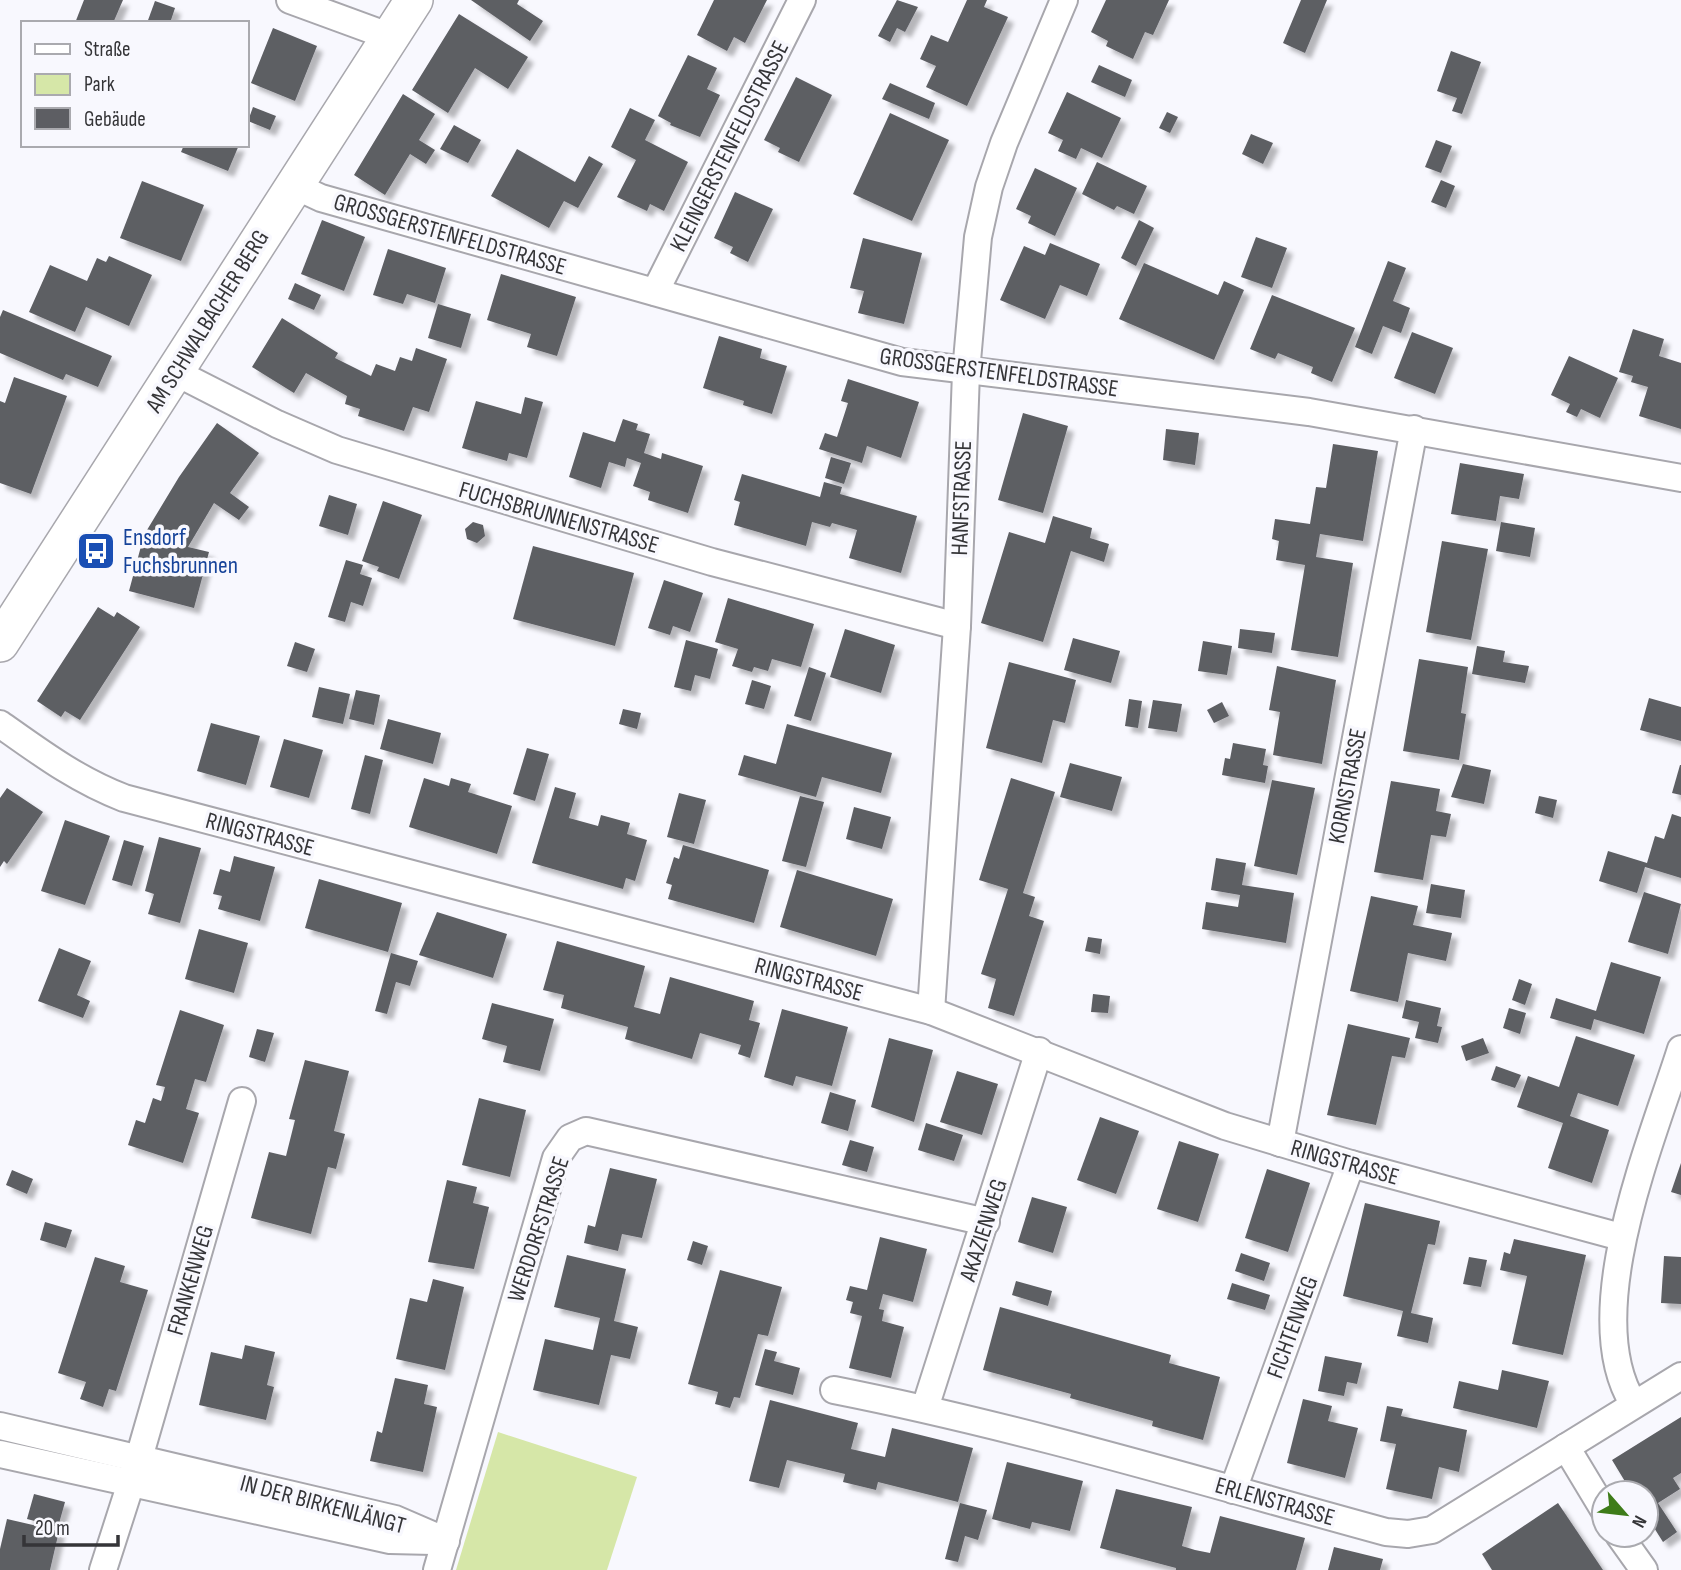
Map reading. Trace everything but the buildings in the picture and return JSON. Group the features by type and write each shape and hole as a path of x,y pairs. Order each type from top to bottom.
{"main road":[{"name":"AM SCHWALBACHER BERG","path":"0,643 414,0"}],"street":[{"path":"290,0 391,37"},
{"name":"KLEINGERSTENFELDSTRASSE","path":"655,292 802,0"},
{"name":"HANFSTRASSE","path":"931,1011 957,626 966,373 978,237 989,187 1064,0"},
{"name":"GROSSGERSTENFELDSTRASSE","path":"293,185 321,198 902,362 966,373 1309,412 1681,478"},
{"name":"FUCHSBRUNNENSTRASSE","path":"175,372 277,424 337,450 712,562 957,626"},
{"name":"KORNSTRASSE","path":"1280,1143 1414,429"},
{"name":"RINGSTRASSE","path":"0,724 62,769 88,784 124,798 931,1011 1225,1126 1351,1164 1621,1237"},
{"path":"1633,1403 1622,1385 1615,1359 1614,1312 1621,1237 1681,1049"},
{"name":"AKAZIENWEG","path":"925,1408 1039,1051"},
{"name":"FRANKENWEG","path":"103,1570 139,1458 242,1101"},
{"name":"WERDORFSTRASSE","path":"437,1570 556,1158 570,1138 586,1131 986,1222"},
{"name":"FICHTENWEG","path":"1233,1490 1351,1164"},
{"name":"ERLENSTRASSE","path":"834,1390 925,1408 1386,1532 1408,1534 1432,1530 1633,1403 1681,1376"},
{"name":"IN DER BIRKENLÄNGT","path":"0,1426 395,1519 446,1541"},
{"path":"1566,1447 1590,1487"},
{"name":"IN DER BIRKENLÄNGT","path":"0,1454 130,1485 390,1540 446,1541"},
{"path":"1629,1549 1644,1570"}],"green space":[{"path":"498,1432 637,1477 607,1570 456,1570"}],"place":[{"name":"Ensdorf Fuchsbrunnen","path":"96,551"}]}
